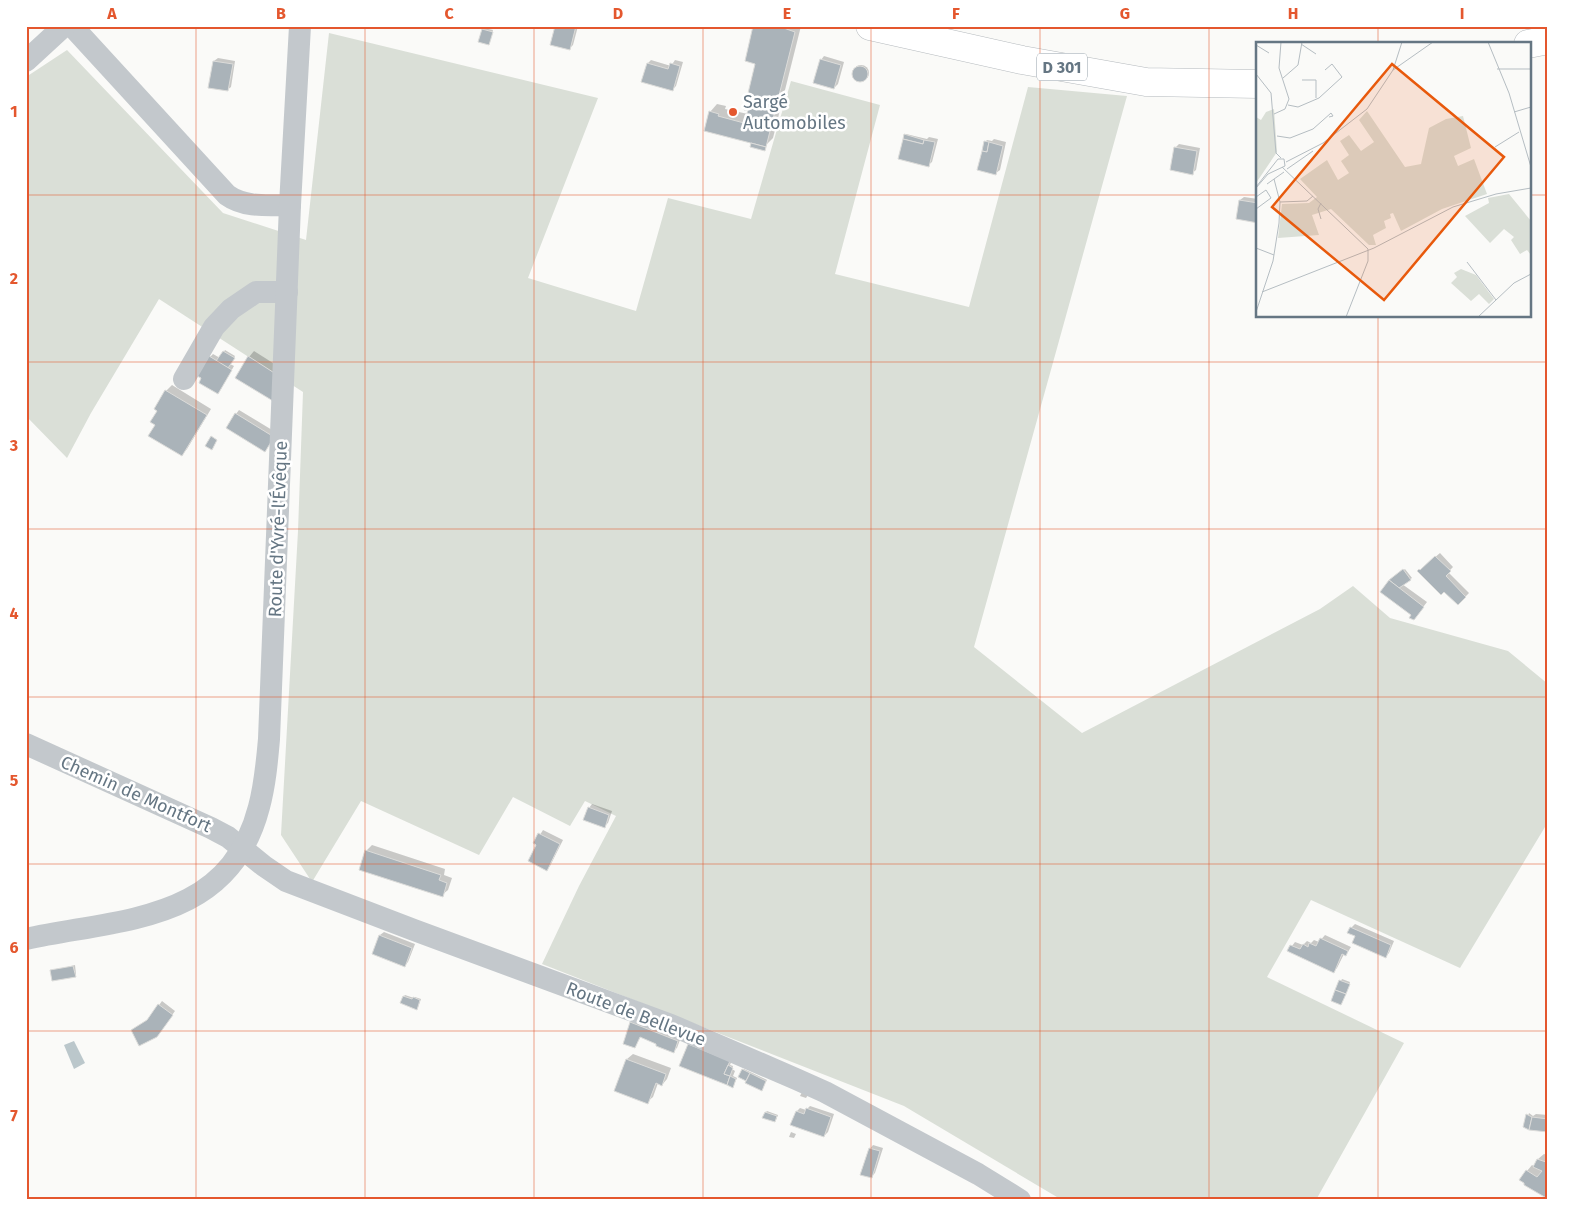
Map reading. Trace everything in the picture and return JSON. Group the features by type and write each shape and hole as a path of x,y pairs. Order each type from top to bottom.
{"main road":[{"name":"D 301","path":"870,26 1022,60 1146,82 1256,84"}],"street":[{"path":"26,60 64,26"},
{"path":"72,26 227,195 245,204 290,205"},
{"name":"Route d'Yvré-l'Évêque","path":"26,939 144,917 180,904 206,890 220,878 243,849 259,808 266,775 269,740 290,205 300,26"},
{"path":"184,379 214,327 231,309 256,292 287,292"},
{"name":"Chemin de Montfort","path":"26,744 211,828 228,837 243,849"},
{"name":"Route de Bellevue","path":"243,849 286,881 670,1025 825,1092 978,1174 1020,1200"}],"shaded area":[{"path":"329,33 598,98 528,278 636,311 668,198 751,219 791,81 880,105 835,274 969,307 1028,87 1127,96 974,647 1082,733 1320,609 1353,586 1390,618 1508,651 1548,684 1548,822 1460,968 1311,900 1267,977 1404,1043 1316,1200 1062,1200 904,1106 542,964 579,886 616,816 585,801 570,826 513,797 479,855 361,801 312,882 281,835 298,531 303,392 159,299 91,413 67,458 26,416 26,77 67,50 223,213 306,240"},
{"path":"74,1041 85,1063 74,1069 64,1045"}],"building":[{"path":"555,26 576,26 570,50 550,45"},
{"path":"753,26 778,26 795,32 766,147 704,131 709,111 719,114 718,116 744,123 748,110 744,110 755,64 745,61"},
{"path":"482,29 493,32 489,45 478,42"},
{"path":"820,59 841,65 834,89 813,83"},
{"path":"213,61 233,64 228,91 208,88"},
{"path":"647,63 668,69 670,63 680,66 673,91 641,82"},
{"path":"857,66 863,66 868,71 866,80 857,82 852,77 852,71"},
{"path":"904,134 924,140 923,144 903,139"},
{"path":"903,139 923,144 924,140 935,142 929,167 898,159"},
{"path":"984,141 989,142 987,152 982,151"},
{"path":"989,142 1003,146 996,175 977,170 982,151 987,152"},
{"path":"751,143 766,147 765,151 750,147"},
{"path":"1174,147 1197,151 1193,175 1170,170"},
{"path":"1239,200 1256,203 1256,223 1236,219"},
{"path":"223,351 235,358 228,368 216,361"},
{"path":"209,356 232,370 218,394 199,383 201,378 197,376"},
{"path":"248,356 279,376 278,404 235,378"},
{"path":"165,390 207,415 182,456 148,436 155,425 150,422 157,411 154,409"},
{"path":"235,413 274,437 265,452 226,428"},
{"path":"211,436 217,440 212,450 205,446"},
{"path":"1435,556 1451,571 1446,576 1466,597 1458,605 1444,592 1441,595 1417,571"},
{"path":"1403,569 1411,580 1399,588 1389,580"},
{"path":"1389,580 1424,607 1414,620 1409,618 1411,615 1380,592"},
{"path":"588,807 609,815 605,828 583,820"},
{"path":"538,833 560,844 547,871 528,861 536,845 533,843"},
{"path":"365,850 441,875 439,880 447,883 443,897 359,870"},
{"path":"1350,927 1391,945 1386,958 1352,943 1355,936 1347,933"},
{"path":"379,935 412,948 405,967 372,954"},
{"path":"1320,938 1348,951 1346,956 1342,954 1334,973 1287,951 1290,945 1300,949 1303,944 1308,947 1309,943 1316,946"},
{"path":"73,966 76,977 52,981 50,970"},
{"path":"1339,980 1350,984 1346,994 1335,990"},
{"path":"1335,990 1346,994 1341,1005 1331,1001"},
{"path":"403,996 420,1000 417,1010 400,1003"},
{"path":"158,1004 173,1015 157,1037 139,1046 131,1030 147,1020"},
{"path":"630,1022 678,1041 674,1053 640,1037 635,1048 623,1044"},
{"path":"688,1044 730,1061 724,1074 730,1076 727,1085 679,1066"},
{"path":"626,1059 666,1074 662,1086 656,1083 648,1104 614,1091"},
{"path":"728,1065 733,1068 730,1076 724,1074"},
{"path":"742,1069 750,1073 746,1081 738,1077"},
{"path":"750,1073 766,1081 762,1091 745,1083"},
{"path":"730,1076 736,1079 733,1088 727,1085"},
{"path":"806,1108 831,1117 824,1137 790,1125 796,1111 804,1114"},
{"path":"765,1112 777,1116 775,1122 762,1118"},
{"path":"1526,1114 1532,1117 1529,1130 1523,1127"},
{"path":"1532,1117 1548,1119 1548,1132 1529,1130"},
{"path":"869,1148 880,1151 872,1178 860,1175"},
{"path":"1537,1159 1546,1162 1546,1166 1548,1163 1548,1199 1519,1180 1526,1170 1537,1177 1542,1171 1533,1167"}],"place":[{"name":"Sargé Automobiles","path":"733,112"}]}
